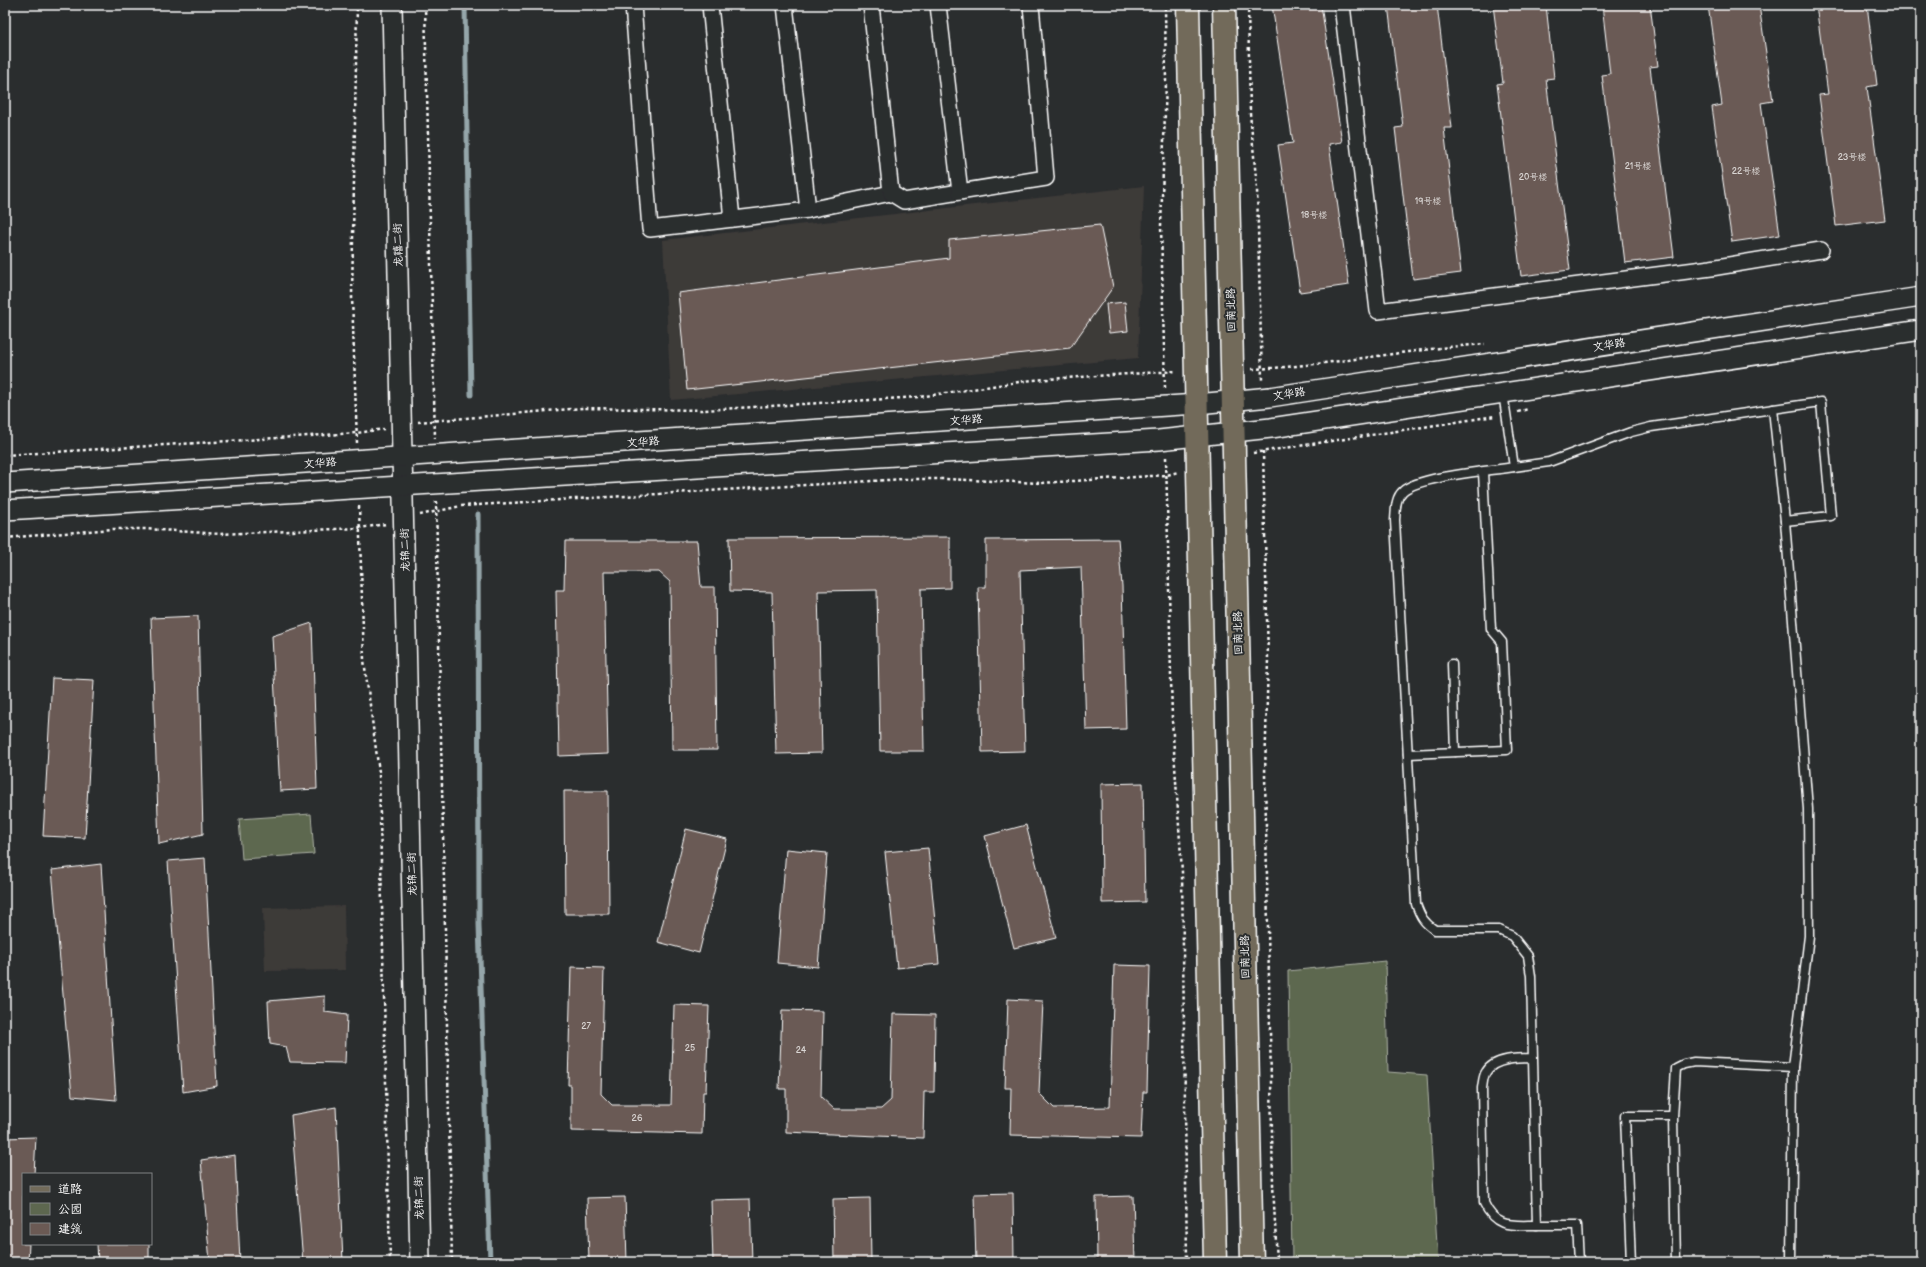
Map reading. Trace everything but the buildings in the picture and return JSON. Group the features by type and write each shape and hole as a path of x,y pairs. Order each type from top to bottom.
{"main road":[{"path":"1188,5 1214,1262"},
{"name":"回南北路","path":"1224,5 1252,1262"}],"street":[{"name":"龙禧二街","path":"392,5 404,486"},
{"path":"633,5 650,228 808,210 891,193 904,201 1046,178 1031,5"},
{"path":"710,5 732,219"},
{"path":"785,5 808,210"},
{"path":"871,5 891,193"},
{"path":"938,5 960,192"},
{"path":"1342,5 1378,311 1711,268 1821,250"},
{"name":"文华路","path":"5,483 1233,401 1282,395 1921,297"},
{"path":"5,510 1158,440 1234,432 1921,330"},
{"name":"龙锦二街","path":"404,486 420,1262"}],"lane":[{"path":"1503,393 1514,468"},
{"path":"1537,1225 1531,976 1528,956 1512,936 1499,930 1435,930 1426,924 1420,916 1416,904 1395,520 1396,503 1403,491 1413,485 1428,480 1549,462 1651,426 1821,402 1831,516 1785,521"},
{"path":"1773,409 1785,521 1808,809 1809,936 1794,1067 1791,1262"},
{"path":"1408,754 1507,750 1502,642 1491,629 1483,472"},
{"path":"1452,664 1455,752"},
{"path":"1532,1058 1511,1059 1496,1063 1486,1072 1482,1088 1484,1203 1489,1215 1497,1221 1508,1224 1577,1225 1579,1262"},
{"path":"1676,1262 1673,1116 1676,1068 1684,1064 1694,1062 1794,1067"},
{"path":"1631,1262 1625,1116 1673,1116"}],"path":[{"path":"356,412 352,296 357,5"},
{"path":"425,5 434,411"},
{"path":"1164,366 1161,226 1166,90 1165,5"},
{"path":"1248,5 1250,113 1257,189 1261,363"},
{"path":"439,420 583,408 704,410 919,398 1032,380 1142,373"},
{"path":"5,454 350,433"},
{"path":"1264,472 1268,653 1265,774 1273,1184 1278,1262"},
{"path":"442,510 460,506 904,479 1042,483 1145,476"},
{"path":"1167,480 1172,720 1182,872 1187,1262"},
{"path":"5,538 113,529 146,529 220,534 353,528"},
{"path":"437,532 452,1262"},
{"path":"360,533 364,660 379,772 390,1262"}],"shaded area":[{"path":"1144,186 1138,358 671,400 663,240"},
{"path":"344,906 345,970 265,971 263,908"}],"green space":[{"path":"311,814 314,854 242,859 239,819"},
{"path":"1385,961 1388,1072 1427,1075 1438,1262 1292,1262 1288,971"}],"waterway":[{"path":"465,5 471,395"},
{"path":"478,514 479,925 490,1262"}]}
